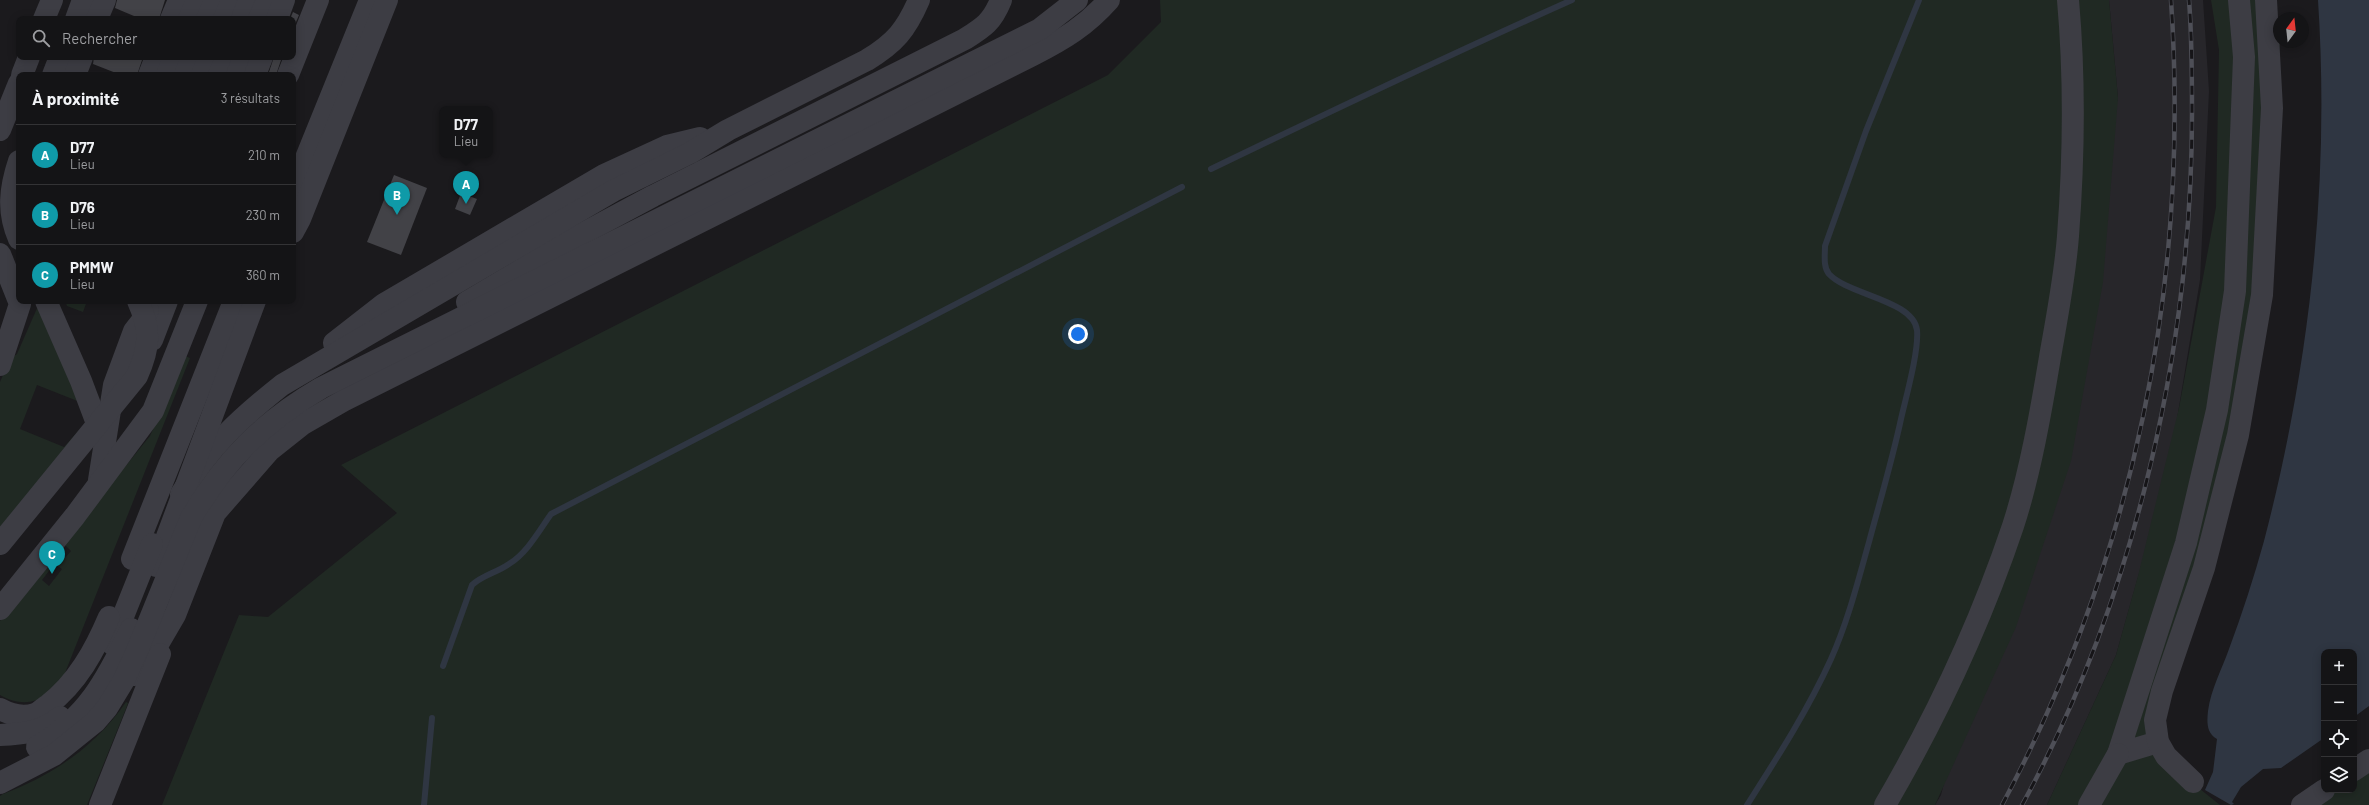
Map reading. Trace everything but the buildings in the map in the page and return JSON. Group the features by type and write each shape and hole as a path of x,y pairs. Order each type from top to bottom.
{"lane":[{"path":"45,16 52,0"},
{"path":"77,16 83,0"},
{"path":"98,16 105,0"},
{"path":"156,16 162,0"},
{"path":"172,16 179,0"},
{"path":"190,16 197,0"},
{"path":"208,16 215,0"},
{"path":"225,16 232,0"},
{"path":"243,16 250,0"},
{"path":"260,16 267,0"},
{"path":"278,16 284,0"},
{"path":"296,16 302,0"},
{"path":"296,55 318,0"},
{"path":"296,145 354,0"},
{"path":"296,183 372,0"},
{"path":"296,196 372,0"},
{"path":"296,226 387,0"},
{"path":"181,494 199,465 221,438 244,416 384,304 524,220 633,160 667,146 728,130 867,60 886,49 899,37 909,22 919,0"},
{"path":"360,370 570,241 828,107 965,39 987,25 994,16 1001,0"},
{"path":"108,708 130,667 191,518 222,471 258,432 286,410 321,388 360,370 1040,29 1077,0"},
{"path":"100,805 215,513 269,451 303,424 343,401 1033,55 1072,34 1095,16 1109,0"},
{"path":"1884,805 1922,742 1958,667 1986,599 2013,524 2041,410 2068,238 2075,113 2068,0"},
{"path":"2089,805 2118,754 2186,543 2217,410 2235,290 2244,57 2238,0"},
{"path":"2192,782 2166,756 2158,742 2155,720 2162,691 2204,568 2238,434 2262,295 2272,108 2266,0"},
{"path":"828,107 874,96 918,78 1006,33 1051,21"},
{"path":"23,72 28,60"},
{"path":"54,72 59,60"},
{"path":"76,72 81,60"},
{"path":"134,72 139,60"},
{"path":"150,72 155,60"},
{"path":"167,72 173,60"},
{"path":"186,72 191,60"},
{"path":"203,72 208,60"},
{"path":"220,72 226,60"},
{"path":"238,72 243,60"},
{"path":"256,72 261,60"},
{"path":"273,72 279,60"},
{"path":"289,72 294,60"},
{"path":"0,130 16,90"},
{"path":"16,170 11,184 10,202 12,220 16,231"},
{"path":"0,254 16,294"},
{"path":"3,357 20,304"},
{"path":"47,304 81,381 104,418"},
{"path":"59,304 83,358 104,418"},
{"path":"97,486 104,418 123,357 134,331 143,304"},
{"path":"143,304 148,340 146,355"},
{"path":"3,604 97,486 153,411 196,304"},
{"path":"0,766 8,764 50,739 81,712 94,698 114,665 136,618 248,304"},
{"path":"0,709 13,716 36,713 58,697 82,669 100,640 116,600 248,304"},
{"path":"0,735 26,734 52,724 79,700 99,674 248,304"},
{"path":"0,544 137,376 146,355 175,307"},
{"path":"163,386 175,307"},
{"path":"112,643 116,600"},
{"path":"0,783 54,755 90,726 108,708 154,651 175,615"},
{"path":"2118,754 2158,742"},
{"path":"2357,768 2369,760"},
{"path":"2302,805 2321,792"}],"shaded area":[{"path":"1160,0 2109,0 2118,98 2103,282 2071,461 2016,627 1935,805 162,805 239,615 268,617 397,513 341,465 1108,75 1161,22"},
{"path":"2109,0 2203,0 2209,91 2200,280 2169,467 2116,655 2047,805 1935,805 1941,795 2118,98"},
{"path":"2211,0 2275,0 2276,12 2273,12 2273,48 2279,48 2250,361 2157,723 2166,762 2220,805 2047,805 2116,655 2138,576 2179,408 2216,207 2219,50"},
{"path":"66,304 86,304 83,312 67,306"},
{"path":"38,306 80,402 37,385 20,429 64,447 80,429 0,531 0,382 10,359 17,354"},
{"path":"185,356 190,358 65,673 52,690 37,700 20,702 10,700 0,695 0,621 50,559 55,563 42,580 49,586 62,569 58,566 71,551 63,543 150,436"},
{"path":"126,702 128,703 125,711 87,805 0,805 0,796 39,778 72,758 87,746 101,733"},
{"path":"2369,767 2369,805 2315,805 2332,793 2357,793 2357,776"}],"water":[{"path":"2318,0 2369,0 2369,706 2357,715 2357,649 2321,649 2321,740 2281,768 2263,769 2241,787 2232,802 2234,804 2231,805 2205,790 2213,772 2217,739 2209,730 2208,711 2214,687 2239,622 2264,541 2294,408 2313,273 2321,137 2321,68"}],"waterway":[{"path":"1211,169 1391,83 1572,0"},
{"path":"1747,805 1781,752 1802,715 1822,678 1843,630 1894,450 1912,374 1917,339 1917,330 1913,320 1904,312 1892,305 1850,287 1838,281 1829,274 1825,264 1825,246 1866,131 1919,0"},
{"path":"443,666 472,585 504,567 521,554 551,514 1182,187"},
{"path":"424,805 432,718"}],"railway":[{"path":"2002,805 2048,710 2087,614 2119,515 2144,414 2161,313 2171,209 2175,105 2171,0"},
{"path":"2022,805 2062,726 2096,643 2125,557 2149,470 2168,380 2181,291 2189,201 2192,113 2189,0"}],"place":[{"name":"D77","path":"466,204"},
{"name":"D76","path":"397,215"},
{"name":"PMMW","path":"52,574"}]}
